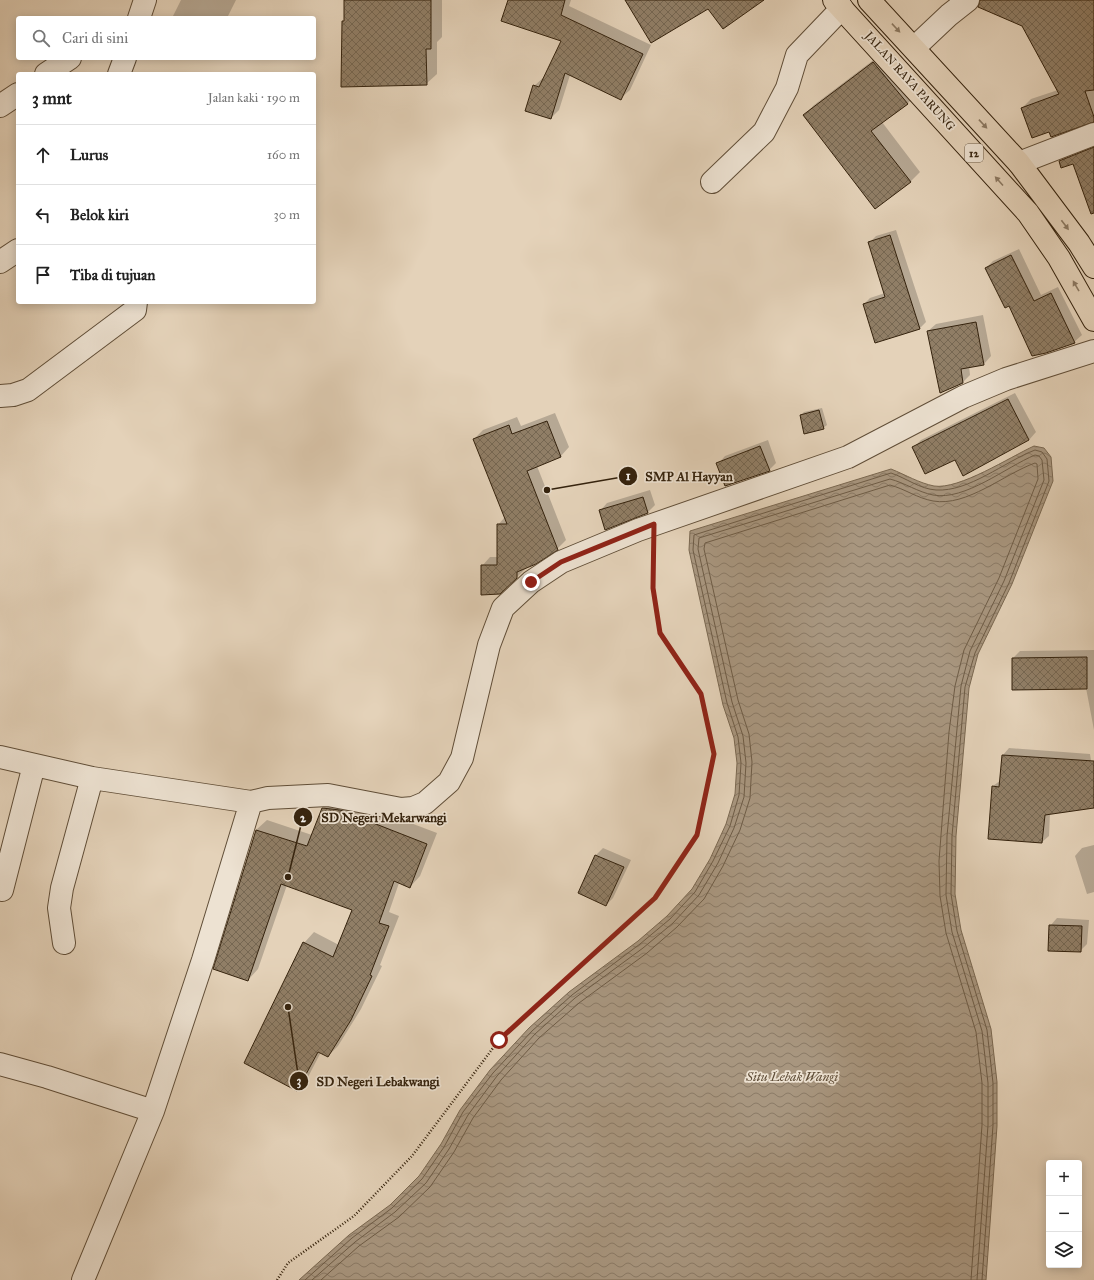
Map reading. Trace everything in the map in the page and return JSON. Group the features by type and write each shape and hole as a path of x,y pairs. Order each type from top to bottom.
{"highway":[{"name":"JALAN RAYA PARUNG","path":"868,0 1019,162 1079,243 1094,267"},
{"name":"JALAN RAYA PARUNG","path":"838,4 1028,213 1060,258 1094,320"}],"street":[{"path":"914,48 949,15 968,0"},
{"path":"712,182 764,132 787,88 797,55 838,4"},
{"path":"49,72 67,60"},
{"path":"119,72 124,60"},
{"path":"0,106 16,95"},
{"path":"1019,162 1094,134"},
{"path":"0,262 16,251"},
{"path":"0,396 12,395 28,390 135,310 136,304"},
{"path":"0,757 92,778 251,802 268,798 328,795 401,809 413,808 425,803 449,782 462,758 489,645 503,608 531,582 561,562 654,524 848,457 930,414 985,388 1036,369 1094,351"},
{"path":"2,890 34,765"},
{"path":"64,943 59,908 62,888 92,778"},
{"path":"83,1280 153,1111 203,960 251,802"},
{"path":"0,1064 48,1077 153,1111"}],"path":[{"path":"277,1280 288,1263 354,1216 412,1156 499,1040 655,898 697,835 714,754 701,694 660,633 653,588 654,524"}],"water":[{"name":"Situ Lebak Wangi","path":"1034,446 1044,448 1051,457 1053,481 1012,584 978,654 969,688 956,836 955,894 961,930 991,1029 997,1082 997,1126 986,1280 299,1280 349,1235 390,1205 419,1176 441,1144 460,1110 490,1070 529,1028 569,992 638,941 667,916 692,889 710,859 726,824 735,794 737,763 734,738 723,705 689,550 690,531 891,469 928,485 944,486 957,483 984,472"}],"building":[{"path":"344,0 431,0 431,49 426,49 427,85 341,87 342,21 344,21"},
{"path":"508,0 565,0 561,15 643,54 621,100 565,73 551,119 525,111 533,85 539,87 561,41 501,21"},
{"path":"625,0 764,0 723,29 708,9 651,43"},
{"path":"980,0 1094,0 1094,90 1085,91 1094,117 1094,122 1051,137 1049,132 1032,138 1021,108 1059,94 1022,26 978,7"},
{"path":"873,62 908,104 871,131 911,182 875,209 803,115"},
{"path":"1094,147 1094,213 1091,214 1073,164 1061,168 1059,161"},
{"path":"890,235 920,329 875,343 863,304 885,297 868,242"},
{"path":"1011,255 1034,301 1051,293 1075,343 1032,356 1009,306 1005,308 985,268"},
{"path":"976,322 984,365 961,369 963,383 940,393 927,331"},
{"path":"1008,399 1029,440 963,476 955,460 925,474 912,447"},
{"path":"819,410 824,429 804,434 800,415"},
{"path":"547,421 561,457 527,471 558,550 536,564 517,572 517,578 500,594 481,595 481,565 497,565 497,524 507,524 473,439 509,425 512,434"},
{"path":"760,446 770,471 725,486 716,463"},
{"path":"643,497 648,513 605,530 599,510"},
{"path":"1087,657 1087,689 1012,690 1012,658"},
{"path":"1002,755 1094,761 1094,808 1045,815 1042,843 988,839 992,786 999,787"},
{"path":"322,808 340,810 427,844 410,888 394,881 379,923 389,926 370,975 372,976 351,1020 328,1057 318,1052 297,1091 244,1063 303,942 333,957 352,910 281,884 248,981 213,969 256,830 307,846"},
{"path":"595,855 624,867 606,906 578,893"},
{"path":"1049,925 1082,926 1081,952 1048,951"}],"place":[{"name":"SMP Al Hayyan","path":"547,490"},
{"name":"SD Negeri Mekarwangi","path":"288,877"},
{"name":"SD Negeri Lebakwangi","path":"288,1007"}],"route":[{"path":"499,1040 579,969 655,898 697,835 714,754 701,694 660,633 653,588 654,524 561,562 531,582"}]}
